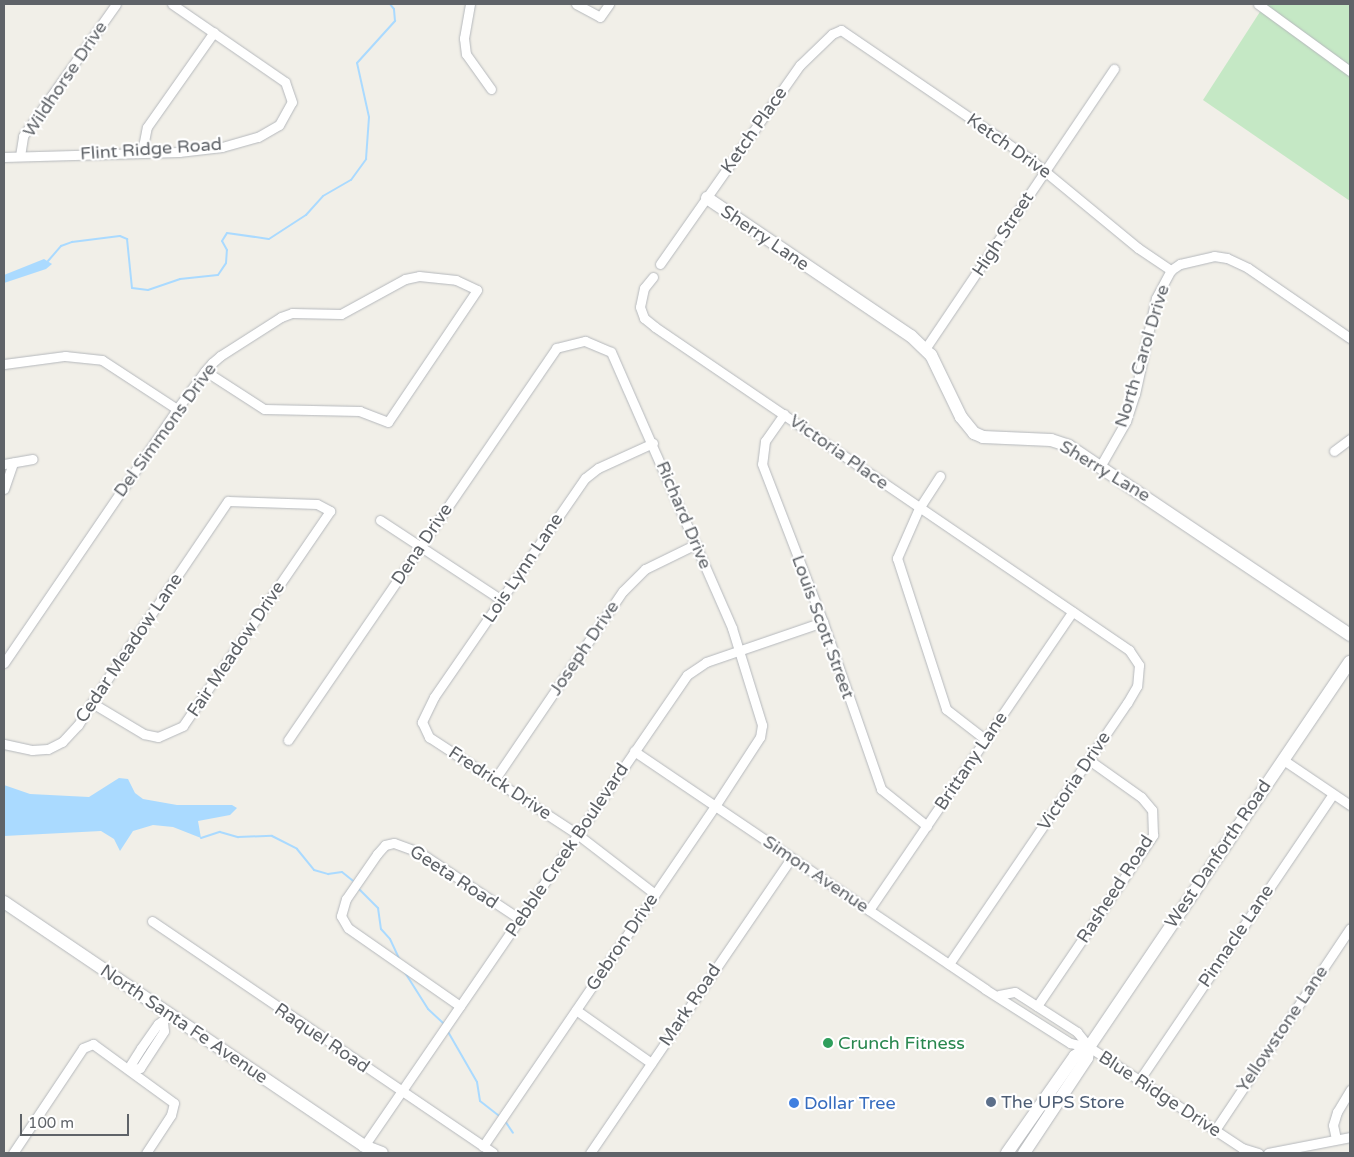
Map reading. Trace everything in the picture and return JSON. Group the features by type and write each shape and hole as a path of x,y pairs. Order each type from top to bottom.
{"street":[{"name":"Wildhorse Drive","path":"20,156 23,136 116,4"},
{"path":"142,152 147,127 214,32 172,4"},
{"path":"470,4 464,38 466,54 491,89"},
{"path":"576,4 600,16 609,4"},
{"path":"1258,4 1350,70"},
{"name":"Ketch Drive","path":"841,30 1045,171 1138,248 1171,270"},
{"name":"Ketch Place","path":"660,264 800,65 832,34 841,30"},
{"name":"Flint Ridge Road","path":"4,157 222,147 258,136 279,125 292,102 285,82 214,32"},
{"name":"High Street","path":"925,349 1114,69"},
{"name":"Sherry Lane","path":"707,198 925,349 938,366 965,424 974,433 983,437 1051,440 1069,446 1101,465 1350,635"},
{"name":"North Carol Drive","path":"1101,465 1126,421 1156,298 1171,270 1198,258 1228,258 1248,268 1350,338"},
{"name":"Del Simmons Drive","path":"4,663 177,408 205,371 220,356 281,317 292,313 340,314 405,279 419,276 456,280 477,290 388,422 360,411 264,409 205,371"},
{"name":"Victoria Place","path":"653,277 640,299 644,318 1072,612"},
{"name":"Richard Drive","path":"556,348 585,341 611,352 732,628 737,653 760,715 760,737"},
{"name":"Dena Drive","path":"288,740 556,348"},
{"path":"4,364 65,356 102,360 177,408"},
{"name":"Louis Scott Street","path":"784,414 765,441 762,464 823,622 881,790 927,826"},
{"path":"1334,451 1350,439"},
{"name":"Lois Lynn Lane","path":"422,722 434,698 585,478 598,468 652,443"},
{"path":"4,488 8,464 33,460"},
{"path":"940,476 919,508 897,558 946,709 986,740"},
{"name":"Cedar Meadow Lane","path":"4,744 18,749 48,749 62,742 92,703 228,502 317,504 330,512"},
{"name":"Fair Meadow Drive","path":"92,703 144,734 158,736 183,726 330,512"},
{"path":"380,520 502,600"},
{"name":"Joseph Drive","path":"495,779 623,591 645,569 696,544"},
{"name":"Brittany Lane","path":"869,910 1072,612"},
{"name":"Victoria Drive","path":"949,964 1089,760 1137,686 1139,665 1129,650 1072,612"},
{"name":"Pebble Creek Boulevard","path":"367,1150 401,1092 687,675 706,662 737,653 823,622"},
{"name":"West Danforth Road","path":"1024,1153 1087,1058 1089,1047 1282,758 1350,662"},
{"name":"Fredrick Drive","path":"422,722 429,737 577,834 655,894"},
{"name":"Gebron Drive","path":"483,1146 716,806 760,737"},
{"name":"Simon Avenue","path":"634,751 949,964 1070,1043 1089,1047"},
{"path":"1282,758 1350,805"},
{"name":"Rasheed Road","path":"1037,1006 1153,835 1152,810 1141,797 1089,760"},
{"name":"Pinnacle Lane","path":"1140,1078 1332,794"},
{"name":"Geeta Road","path":"460,1006 348,928 341,916 346,899 386,845 394,842 418,852 520,919"},
{"name":"Mark Road","path":"590,1153 791,858"},
{"name":"North Santa Fe Avenue","path":"4,902 166,1018 367,1150 382,1153"},
{"name":"Raquel Road","path":"152,921 493,1153"},
{"name":"Yellowstone Lane","path":"1215,1130 1350,928"},
{"name":"Simon Avenue","path":"998,995 1015,992 1077,1032 1089,1047"},
{"path":"576,1010 651,1063"},
{"path":"132,1070 131,1064 141,1048 158,1024 166,1018"},
{"path":"132,1070 140,1068 150,1053 164,1031 166,1018"},
{"path":"13,1153 82,1048 93,1044 132,1070 174,1103 171,1115 146,1153"},
{"name":"West Danforth Road","path":"1007,1153 1075,1056 1089,1047"},
{"name":"Blue Ridge Drive","path":"1089,1047 1140,1078 1242,1148 1258,1153"},
{"path":"141,1048 150,1053"},
{"path":"1336,1139 1334,1124 1337,1112 1350,1090"},
{"path":"1268,1153 1350,1137"}],"green space":[{"path":"1265,4 1350,4 1350,201 1203,100"}],"water":[{"path":"44,259 52,264 46,269 4,283 4,275"},
{"path":"119,778 128,779 135,793 143,799 177,805 232,805 237,808 230,815 198,821 201,838 173,827 153,825 133,831 120,851 114,839 101,831 4,836 4,785 30,794 89,797"}],"waterway":[{"path":"48,261 61,246 72,242 120,236 127,239 132,288 148,290 180,279 218,275 226,263 227,250 222,241 227,233 269,239 306,215 323,196 351,180 366,159 369,117 357,63 395,21 394,9 390,4"},
{"path":"201,838 220,832 238,837 272,836 297,849 314,870 328,874 342,872 353,881"},
{"path":"357,887 378,908 381,929 390,939 400,960"},
{"path":"404,971 428,1009 443,1023"},
{"path":"447,1030 477,1082 480,1101 499,1116"},
{"path":"505,1121 513,1133"}],"place":[{"name":"Crunch Fitness","path":"828,1043"},
{"name":"The UPS Store","path":"991,1102"},
{"name":"Dollar Tree","path":"794,1103"}]}
